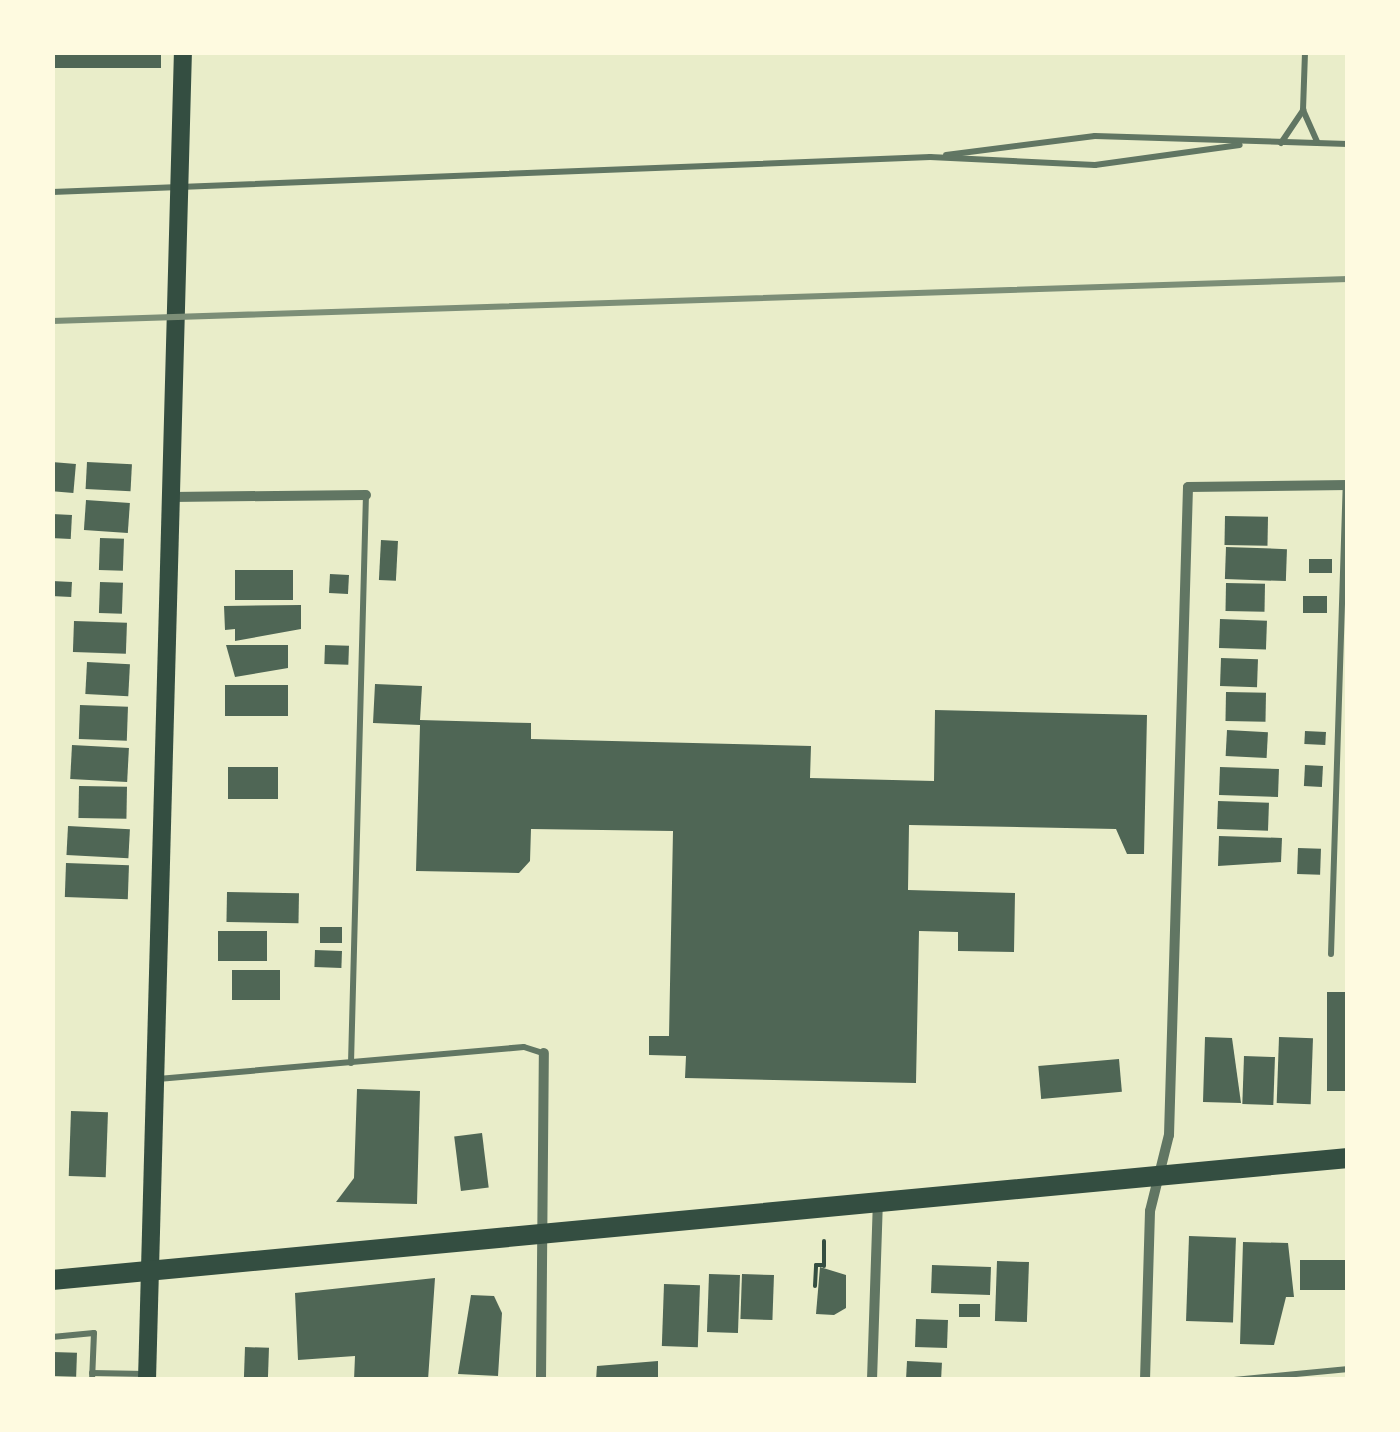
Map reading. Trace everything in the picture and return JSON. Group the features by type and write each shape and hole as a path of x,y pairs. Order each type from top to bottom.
{"main road":[{"path":"148,1377 184,52"},
{"path":"52,1280 1348,1158"}],"street":[{"path":"1145,1380 1160,1174 1169,1136 1188,487 1347,485"},
{"path":"170,497 366,495"},
{"path":"541,1380 546,1234 544,1054"},
{"path":"872,1380 878,1202"}],"lane":[{"path":"1305,52 1303,110 1318,143"},
{"path":"1280,144 1303,110"},
{"path":"930,158 1095,136 1240,146"},
{"path":"52,192 179,191 930,158 1095,165 1240,146 1348,144"},
{"path":"1331,954 1347,485"},
{"path":"351,1064 366,495"},
{"path":"156,1080 524,1047 544,1054"},
{"path":"52,1337 94,1333 92,1376 148,1377"},
{"path":"1234,1380 1348,1369"}],"path":[{"path":"815,1286 816,1265 824,1266 824,1240"}],"building":[{"path":"52,52 161,52 161,68 52,68"},
{"path":"52,462 76,464 73,493 52,491"},
{"path":"87,462 132,464 131,491 86,489"},
{"path":"86,500 130,503 128,533 84,530"},
{"path":"52,514 72,515 71,539 52,538"},
{"path":"1225,516 1268,517 1267,546 1224,545"},
{"path":"100,538 124,539 123,571 99,570"},
{"path":"381,540 398,541 396,581 379,580"},
{"path":"1226,547 1287,549 1286,581 1225,579"},
{"path":"1309,559 1332,559 1332,573 1309,573"},
{"path":"235,570 293,570 293,600 235,600"},
{"path":"330,574 349,575 348,594 329,593"},
{"path":"52,581 72,582 71,597 52,596"},
{"path":"100,582 123,583 122,614 99,613"},
{"path":"1226,583 1265,584 1265,612 1226,611"},
{"path":"1303,596 1327,596 1327,613 1303,613"},
{"path":"301,605 301,629 235,641 235,629 225,630 224,606"},
{"path":"1220,619 1267,621 1266,650 1219,648"},
{"path":"74,621 127,623 126,654 73,652"},
{"path":"226,645 288,645 288,668 235,677"},
{"path":"325,645 349,646 348,665 324,664"},
{"path":"1221,658 1258,659 1257,687 1220,686"},
{"path":"87,662 130,664 128,696 85,694"},
{"path":"375,684 422,686 420,720 531,723 531,739 811,746 810,778 934,781 935,710 1147,715 1144,854 1127,854 1116,829 909,825 908,890 1015,893 1014,952 958,951 958,932 919,931 916,1083 685,1078 686,1056 649,1055 649,1036 669,1036 673,831 531,829 530,861 519,873 416,871 420,725 373,723"},
{"path":"225,685 288,685 288,716 225,716"},
{"path":"1226,692 1266,693 1265,722 1225,721"},
{"path":"80,705 128,707 127,741 79,739"},
{"path":"1227,730 1268,732 1267,758 1226,756"},
{"path":"1305,731 1326,732 1325,745 1304,744"},
{"path":"72,745 129,748 127,782 70,779"},
{"path":"1305,765 1323,766 1322,787 1304,786"},
{"path":"228,767 278,767 278,799 228,799"},
{"path":"1220,767 1279,769 1278,797 1219,795"},
{"path":"79,786 127,787 126,819 78,818"},
{"path":"1218,801 1269,803 1268,831 1217,829"},
{"path":"68,826 130,829 128,858 66,855"},
{"path":"1219,836 1282,838 1281,862 1218,866"},
{"path":"1298,848 1321,849 1320,875 1297,874"},
{"path":"66,863 129,865 128,899 65,897"},
{"path":"227,892 299,893 298,923 226,922"},
{"path":"320,927 342,927 342,943 320,943"},
{"path":"218,931 267,931 267,961 218,961"},
{"path":"315,950 342,951 341,968 314,967"},
{"path":"232,970 280,970 280,1000 232,1000"},
{"path":"1327,992 1348,992 1348,1091 1327,1091"},
{"path":"1205,1037 1232,1038 1241,1103 1203,1102"},
{"path":"1279,1037 1313,1038 1311,1104 1277,1103"},
{"path":"1244,1056 1275,1057 1273,1105 1242,1104"},
{"path":"1119,1059 1122,1092 1041,1099 1038,1066"},
{"path":"357,1089 420,1091 417,1204 336,1202 354,1178"},
{"path":"71,1111 108,1112 106,1177 69,1176"},
{"path":"482,1133 489,1188 461,1191 454,1136"},
{"path":"1189,1236 1236,1238 1233,1323 1186,1321"},
{"path":"1243,1242 1288,1243 1294,1297 1286,1297 1274,1345 1240,1344"},
{"path":"1300,1260 1348,1260 1348,1290 1300,1290"},
{"path":"997,1261 1029,1262 1027,1322 995,1321"},
{"path":"932,1265 991,1267 990,1295 931,1293"},
{"path":"820,1267 846,1275 846,1308 834,1315 816,1314"},
{"path":"709,1274 740,1275 738,1333 707,1332"},
{"path":"742,1274 774,1275 772,1320 740,1319"},
{"path":"435,1278 428,1380 354,1380 355,1356 298,1360 295,1293"},
{"path":"664,1284 700,1285 698,1347 662,1346"},
{"path":"471,1295 494,1296 502,1313 498,1376 458,1374"},
{"path":"959,1304 980,1304 980,1317 959,1317"},
{"path":"916,1319 948,1320 947,1348 915,1347"},
{"path":"245,1347 269,1348 268,1380 244,1380"},
{"path":"52,1352 77,1353 76,1377 52,1376"},
{"path":"658,1361 658,1380 596,1380 597,1366"},
{"path":"907,1361 942,1363 941,1380 906,1380"}],"railway":[{"path":"52,321 1348,279"}]}
